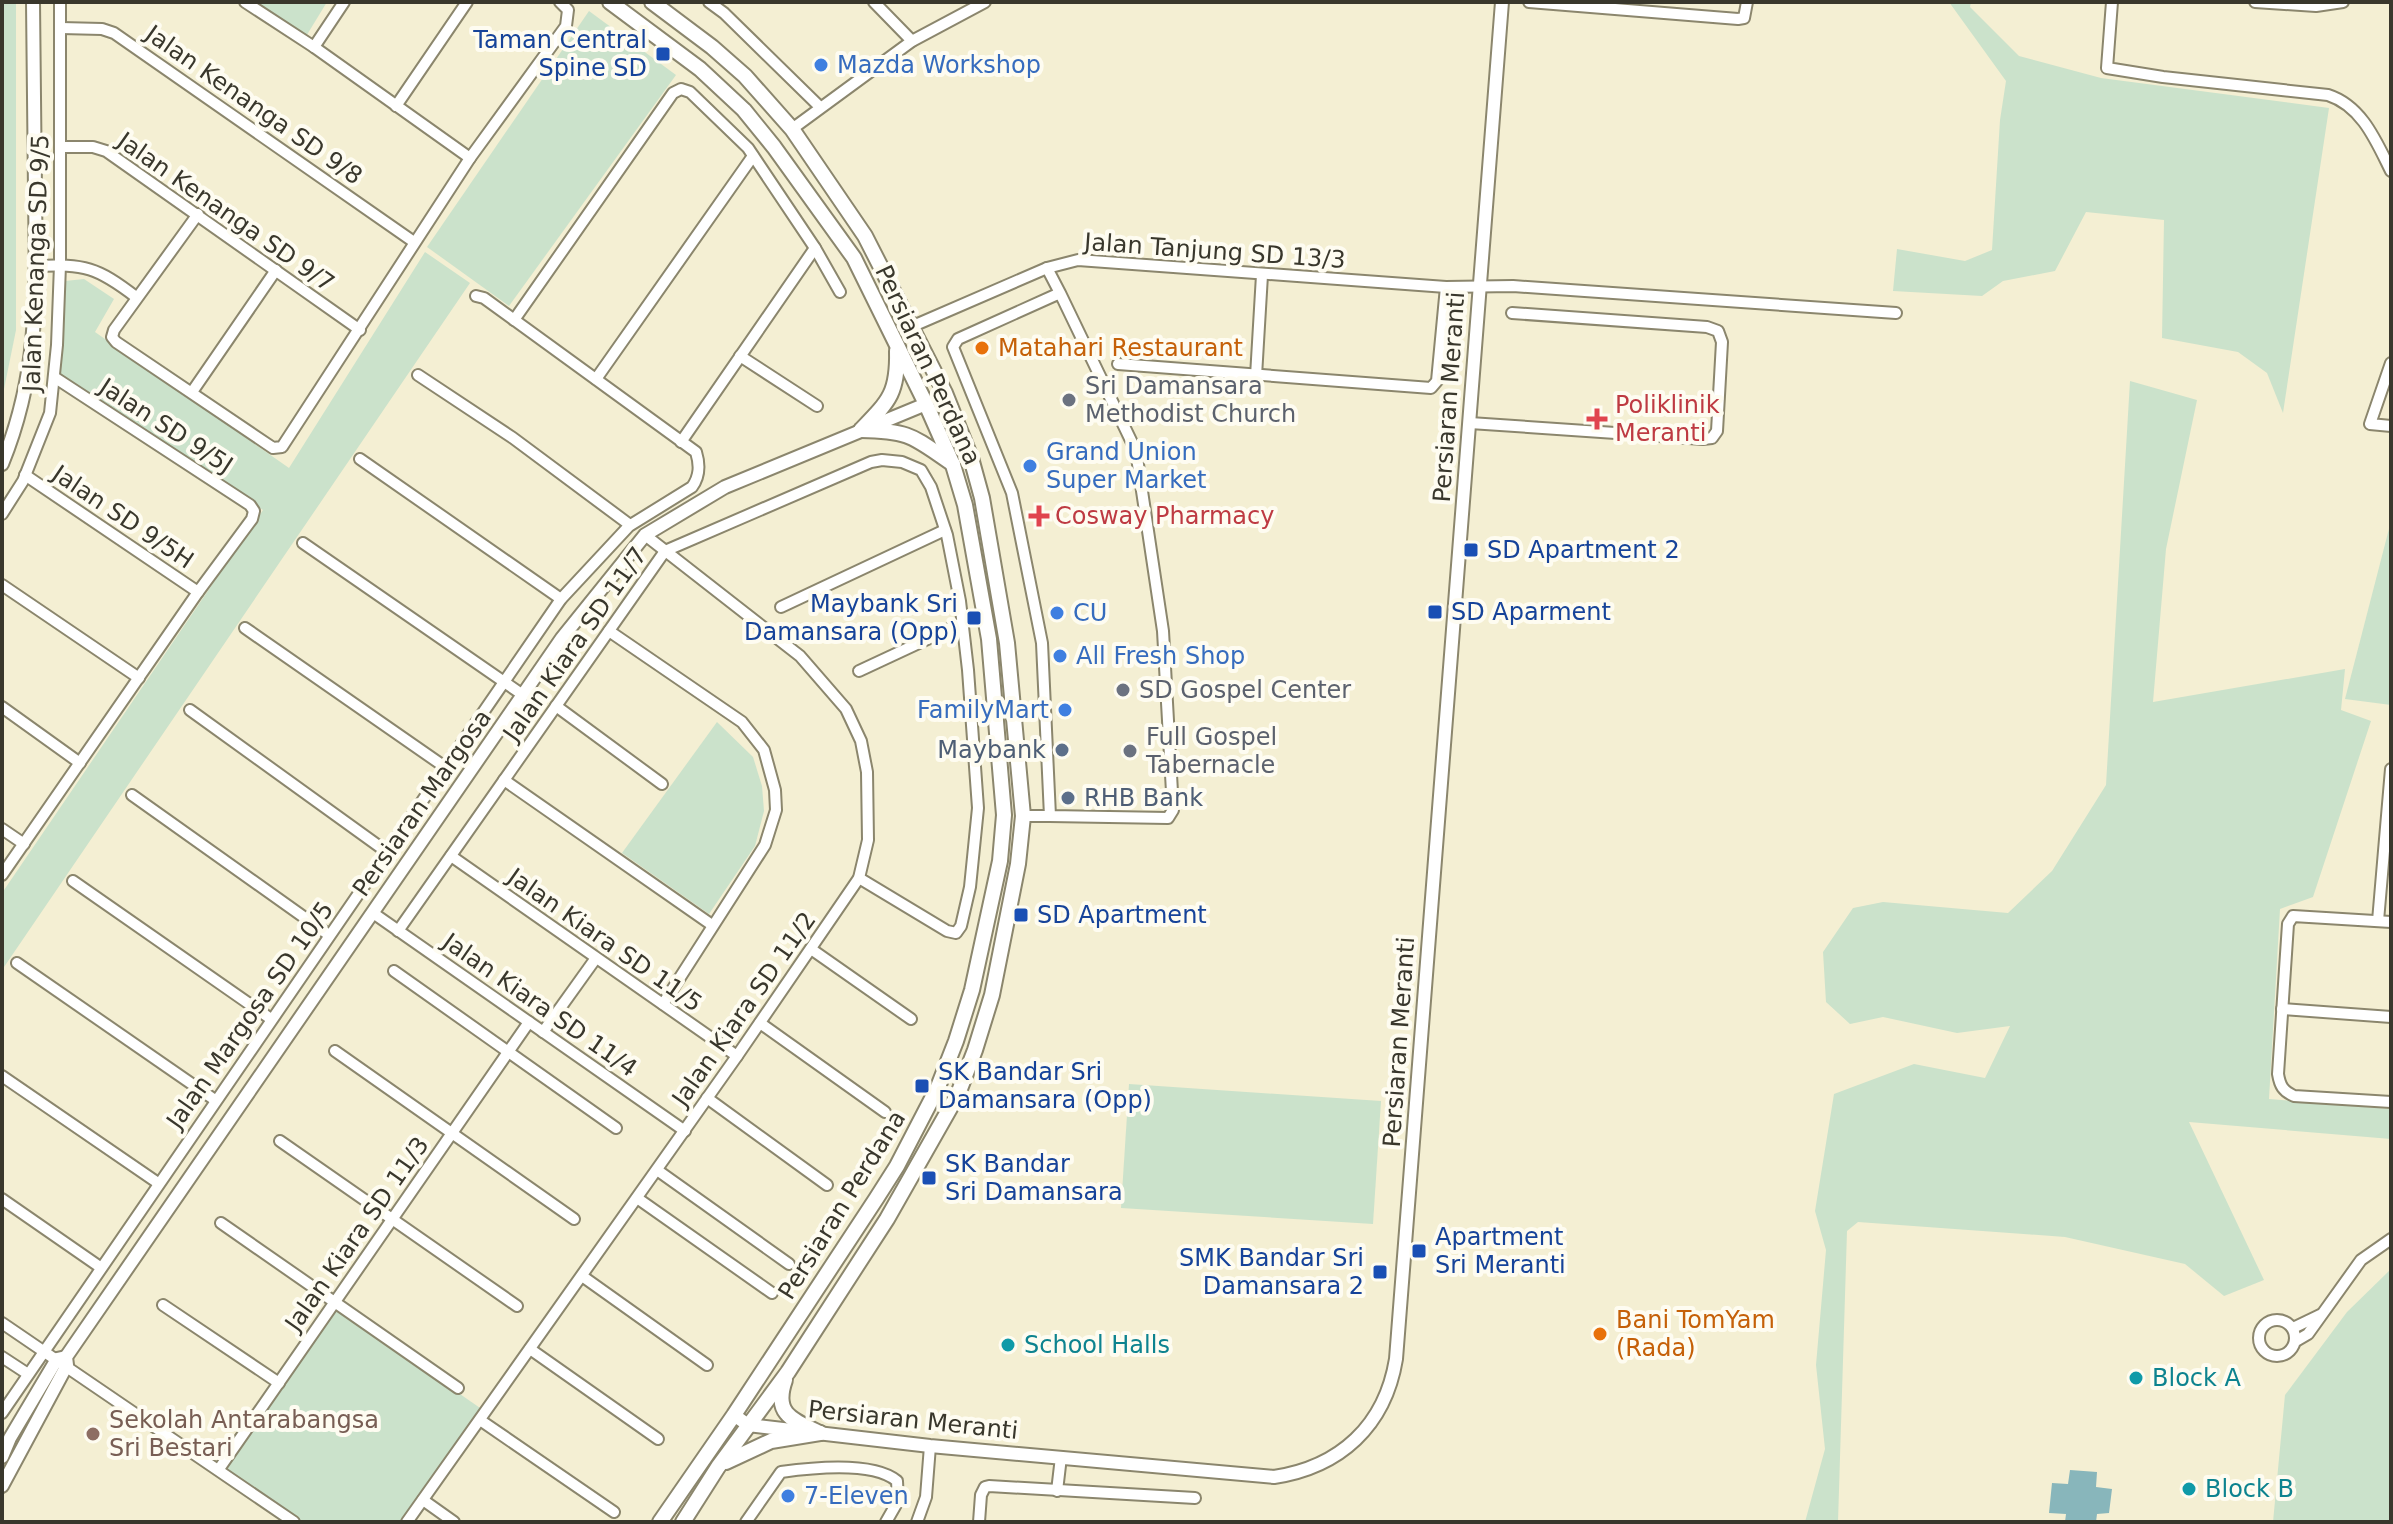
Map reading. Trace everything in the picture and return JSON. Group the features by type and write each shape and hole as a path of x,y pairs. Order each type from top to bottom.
{"main road":[{"name":"Persiaran Perdana","path":"610,2 700,69 744,110 767,138 854,258 926,404 953,465 971,533 989,639 1004,815 1000,861 972,990 938,1087 897,1166 660,1522"},
{"name":"Persiaran Perdana","path":"652,2 745,76 792,129 858,225 945,393 971,458 982,498 1007,643 1023,816 1018,864 992,995 958,1094 912,1179 788,1372 718,1467 683,1522"},
{"path":"915,332 930,388 926,404 935,405 943,412 971,458"},
{"path":"861,430 890,401 896,387 896,343"},
{"path":"861,430 908,434 953,465"},
{"path":"788,1372 780,1403 786,1415 820,1433"},
{"path":"718,1467 738,1454 771,1441 820,1433"}],"street":[{"path":"2,464 17,428 33,348 36,266 33,2"},
{"name":"Jalan Kenanga SD 9/5","path":"2,514 25,475 50,413 60,265 60,2"},
{"path":"245,2 470,158"},
{"path":"314,47 344,2"},
{"path":"396,106 467,2"},
{"path":"709,2 820,107"},
{"path":"874,2 912,41"},
{"path":"792,129 912,41 985,2"},
{"name":"Persiaran Meranti","path":"734,1415 748,1425 930,1446 1274,1477 1298,1473 1320,1464 1349,1444 1385,1403 1396,1359 1502,2"},
{"path":"1529,2 1744,18 1747,2"},
{"path":"2112,2 2107,68 2342,99 2354,108 2377,142 2391,171"},
{"path":"2255,2 2316,6 2343,2"},
{"path":"198,214 136,297 114,330 114,339 273,448 278,448 286,444 470,158 566,26 569,15 562,3"},
{"name":"Jalan Kenanga SD 9/8","path":"61,28 102,29 114,33 414,242"},
{"path":"514,320 673,93 681,89 690,92 753,156 815,248 840,292"},
{"name":"Jalan Kenanga SD 9/7","path":"61,147 93,147 106,151 360,330"},
{"path":"596,379 753,156"},
{"path":"476,296 484,298 681,442 815,248"},
{"name":"Jalan Tanjung SD 13/3","path":"915,332 1047,268 1090,260 1262,275 1446,287 1513,286 1896,313"},
{"path":"36,266 86,267 99,271 136,297"},
{"path":"1023,816 1165,818 1171,816 1173,810 1163,631 1136,451 1047,268"},
{"path":"192,392 276,270"},
{"path":"1256,376 1262,275"},
{"path":"1118,364 1431,388 1437,381 1446,287"},
{"path":"1050,816 1042,643 1012,493 953,347 958,339 1060,293"},
{"path":"1470,423 1703,439 1712,438 1717,431 1722,342 1718,331 1707,327 1512,313"},
{"path":"740,356 817,406"},
{"path":"2391,363 2370,424 2391,426"},
{"path":"418,375 513,438 630,525"},
{"name":"Jalan SD 9/5J","path":"54,377 250,505 254,511 252,519 198,592"},
{"name":"Persiaran Margosa","path":"2,1457 10,1438 562,638 645,535 725,487 926,404"},
{"name":"Jalan Margosa SD 10/5","path":"2,1413 561,599 630,525 692,487 699,470 696,452 681,442"},
{"path":"360,459 561,599"},
{"name":"Jalan Kiara SD 11/7","path":"398,931 665,551 871,462 882,460 902,462 921,470 931,487 945,530"},
{"name":"Jalan SD 9/5H","path":"25,475 198,592"},
{"path":"781,607 945,530 964,622 978,808 970,887 961,926 956,933 947,931 859,878"},
{"name":"Jalan Kiara SD 11/2","path":"407,1522 685,1131 859,878 868,840 867,772 861,741 846,709 800,656 645,535"},
{"path":"303,543 523,695"},
{"path":"2,585 139,678"},
{"path":"2,875 198,592"},
{"path":"859,671 964,622"},
{"path":"245,628 445,767"},
{"path":"609,631 742,722 759,743 772,771 776,810 770,836 663,1004"},
{"path":"556,706 662,784"},
{"path":"2,707 80,763"},
{"path":"190,710 387,852"},
{"path":"2378,921 2389,824 2391,769"},
{"path":"504,780 712,925"},
{"path":"132,795 329,935"},
{"path":"2,829 24,844"},
{"name":"Jalan Kiara SD 11/5","path":"451,856 737,1056"},
{"path":"73,881 271,1019"},
{"name":"Jalan Kiara SD 11/4","path":"373,913 685,1131"},
{"path":"2391,922 2293,916 2288,924 2278,1074 2285,1093 2391,1102"},
{"path":"811,949 911,1019"},
{"path":"543,1032 596,958"},
{"path":"17,963 215,1100"},
{"path":"394,971 616,1128"},
{"path":"2282,1009 2391,1017"},
{"name":"Jalan Kiara SD 11/3","path":"219,1469 529,1022"},
{"path":"760,1023 885,1112"},
{"path":"335,1051 574,1219"},
{"path":"2,1076 158,1183"},
{"path":"707,1098 827,1185"},
{"path":"280,1141 517,1306"},
{"path":"657,1170 789,1264"},
{"path":"637,1198 772,1293"},
{"path":"2,1199 100,1267"},
{"path":"221,1223 458,1388"},
{"path":"2296,1341 2293,1328 2285,1321 2274,1319 2260,1330 2261,1348 2268,1354 2285,1355 2296,1341 2308,1334 2361,1260 2391,1239"},
{"path":"582,1276 707,1365"},
{"path":"163,1305 279,1383"},
{"path":"2293,1328 2320,1315"},
{"path":"2,1323 43,1351 64,1360 294,1522"},
{"path":"530,1349 658,1439"},
{"path":"2,1357 28,1374"},
{"name":"Persiaran Margosa","path":"2,1486 64,1360"},
{"path":"480,1420 614,1512"},
{"path":"917,1522 926,1497 930,1446"},
{"path":"1057,1491 1061,1457"},
{"path":"746,1522 781,1472 819,1467 844,1467 891,1476 897,1481 898,1501 886,1522"},
{"path":"979,1522 981,1495 985,1487 1195,1498"},
{"path":"423,1500 454,1522"}],"green space":[{"path":"2,2 16,2 16,330 2,399"},
{"path":"251,2 327,2 305,38"},
{"path":"1949,2 1971,2 1970,7 2019,56 2101,78 2329,108 2283,413 2267,373 2238,352 2162,338 2164,220 2086,212 2055,271 2003,281 1982,296 1893,291 1897,249 1965,261 1992,250 2000,120 2006,81"},
{"path":"589,11 676,75 509,306 427,247"},
{"path":"425,252 470,283 2,970 2,893 263,510 60,374 65,281 84,279 114,299 95,332 289,468"},
{"path":"2130,381 2197,400 2166,549 2153,702 2345,669 2341,710 2371,721 2313,897 2280,909 2269,1099 2391,1109 2391,1139 2189,1122 2264,1280 2224,1296 2185,1264 2065,1237 1858,1222 1847,1231 1838,1522 1805,1522 1825,1449 1816,1365 1826,1250 1815,1211 1834,1094 1914,1064 1985,1078 2010,1026 1957,1033 1883,1017 1850,1024 1826,1002 1823,952 1853,908 1883,902 2008,913 2052,871 2106,785"},
{"path":"2391,521 2391,705 2345,699"},
{"path":"717,722 753,757 762,786 764,811 755,846 709,914 622,853"},
{"path":"1129,1084 1381,1101 1373,1224 1121,1208"},
{"path":"2391,1269 2391,1522 2273,1522 2285,1395 2347,1312"},
{"path":"336,1308 483,1410 404,1522 301,1522 223,1468"}],"water":[{"path":"2070,1470 2097,1472 2096,1487 2112,1489 2109,1513 2097,1514 2096,1522 2065,1522 2066,1514 2049,1513 2052,1483 2068,1484"}],"place":[{"name":"Taman Central Spine SD","path":"663,54"},
{"name":"Mazda Workshop","path":"821,65"},
{"name":"Matahari Restaurant","path":"982,348"},
{"name":"Sri Damansara Methodist Church","path":"1069,400"},
{"name":"Poliklinik Meranti","path":"1597,419"},
{"name":"Grand Union Super Market","path":"1030,466"},
{"name":"Cosway Pharmacy","path":"1039,516"},
{"name":"SD Apartment 2","path":"1471,550"},
{"name":"SD Aparment","path":"1435,612"},
{"name":"CU","path":"1057,613"},
{"name":"Maybank Sri Damansara (Opp)","path":"974,618"},
{"name":"All Fresh Shop","path":"1060,656"},
{"name":"SD Gospel Center","path":"1123,690"},
{"name":"FamilyMart","path":"1065,710"},
{"name":"Maybank","path":"1062,750"},
{"name":"Full Gospel Tabernacle","path":"1130,751"},
{"name":"RHB Bank","path":"1068,798"},
{"name":"SD Apartment","path":"1021,915"},
{"name":"SK Bandar Sri Damansara (Opp)","path":"922,1086"},
{"name":"SK Bandar Sri Damansara","path":"929,1178"},
{"name":"Apartment Sri Meranti","path":"1419,1251"},
{"name":"SMK Bandar Sri Damansara 2","path":"1380,1272"},
{"name":"Bani TomYam (Rada)","path":"1600,1334"},
{"name":"School Halls","path":"1008,1345"},
{"name":"Block A","path":"2136,1378"},
{"name":"Sekolah Antarabangsa Sri Bestari","path":"93,1434"},
{"name":"Block B","path":"2189,1489"},
{"name":"7-Eleven","path":"788,1496"}]}
